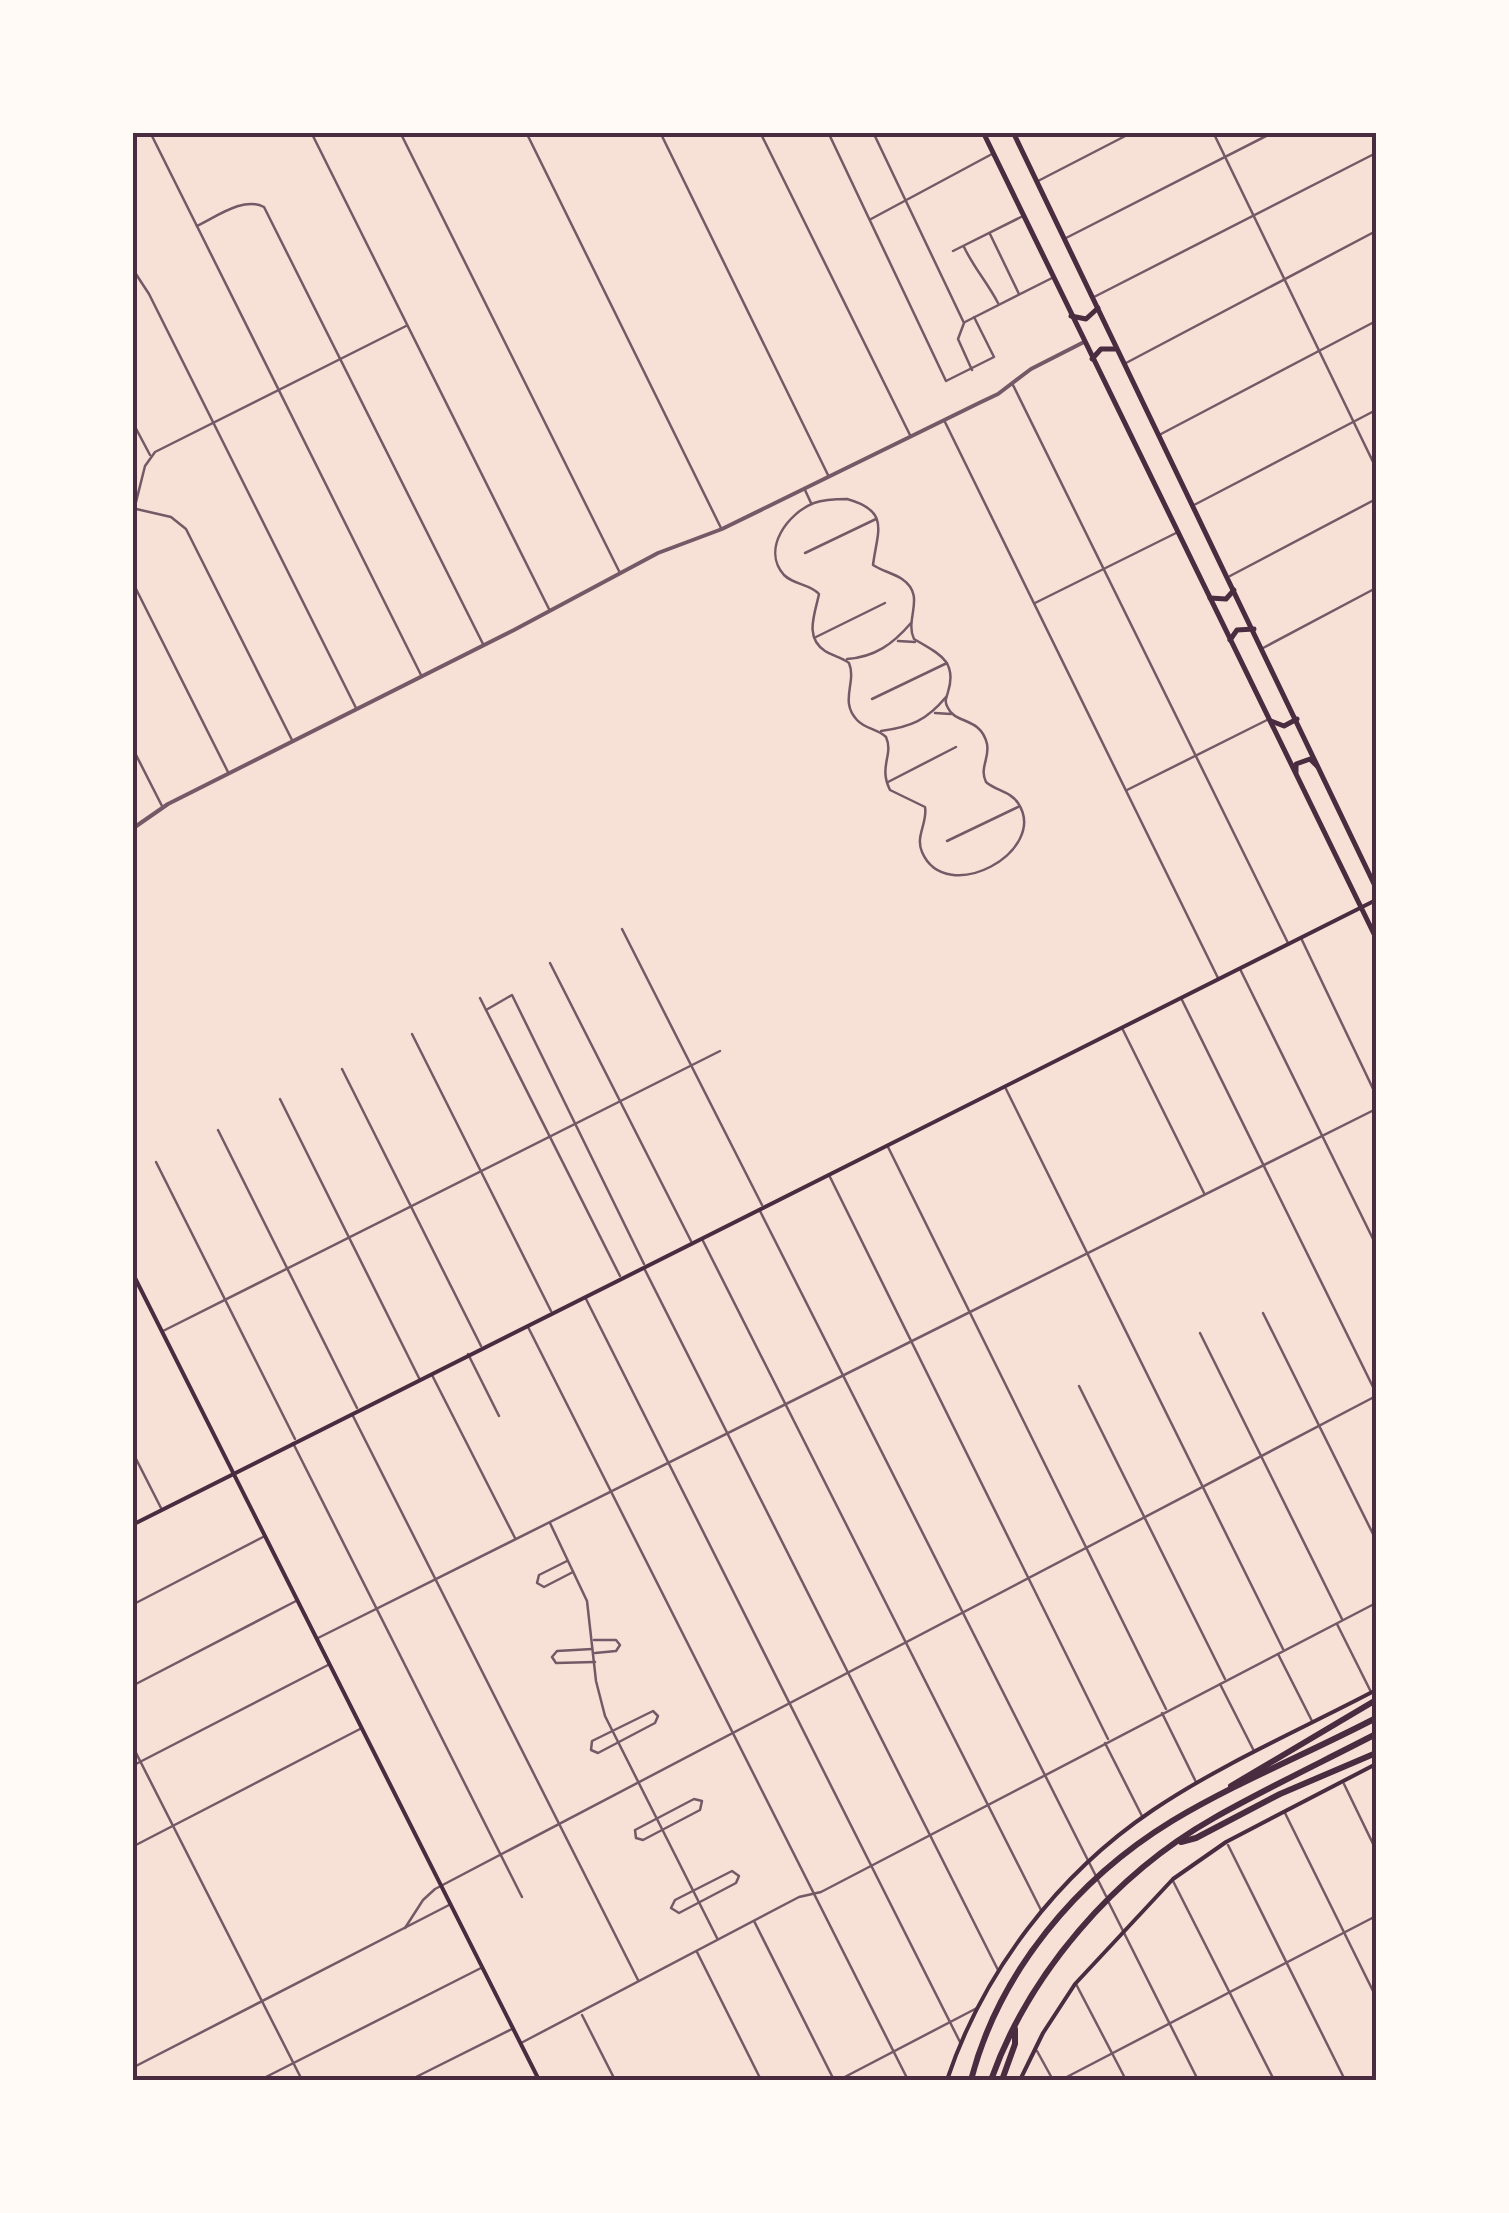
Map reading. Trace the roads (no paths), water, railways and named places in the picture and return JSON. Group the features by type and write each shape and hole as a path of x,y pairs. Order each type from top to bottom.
{"highway":[{"path":"983,132 1376,938"},
{"path":"1013,132 1376,888"},
{"path":"1072,316 1086,319 1098,308"},
{"path":"1092,359 1104,348 1118,350"},
{"path":"1210,598 1226,599 1234,590"},
{"path":"1230,640 1236,630 1254,630"},
{"path":"1269,719 1280,726 1298,719"},
{"path":"1300,784 1296,764 1306,758 1312,760 1330,787"},
{"path":"1368,920 1376,928"},
{"path":"970,2080 1001,2003 1026,1959 1061,1913 1134,1846 1375,1695"},
{"path":"1203,1804 1376,1718"},
{"path":"991,2080 1015,2024 1072,1940 1127,1883 1171,1846 1212,1819 1376,1734"},
{"path":"1171,1846 1196,1838 1280,1794 1376,1753"},
{"path":"1002,2080 1014,2044 1015,2024"}],"main road":[{"path":"132,1525 1376,901"},
{"path":"132,1272 539,2080"},
{"path":"947,2080 961,2043 999,1971 1042,1911 1088,1861 1142,1817 1197,1783 1313,1722 1375,1695"},
{"path":"1020,2080 1035,2048 1076,1984 1173,1879 1226,1842 1376,1764"}],"street":[{"path":"150,132 422,676"},
{"path":"311,132 548,609"},
{"path":"400,132 620,572"},
{"path":"526,132 722,529"},
{"path":"660,132 829,476"},
{"path":"760,132 910,436"},
{"path":"828,132 946,381 994,357 974,317"},
{"path":"874,132 964,323"},
{"path":"1036,182 1133,132"},
{"path":"1213,132 1376,468"},
{"path":"1064,239 1274,132"},
{"path":"1092,297 1376,153"},
{"path":"870,220 993,154"},
{"path":"197,226 252,202 264,207 483,645"},
{"path":"953,251 1023,216"},
{"path":"989,232 1019,295"},
{"path":"1125,364 1376,232"},
{"path":"963,246 975,270 984,275 998,305"},
{"path":"132,268 149,294 356,709"},
{"path":"972,370 958,338 964,323 1053,278"},
{"path":"1159,434 1376,320"},
{"path":"132,518 150,457 407,325"},
{"path":"132,829 162,808 620,572 804,490 944,420 1012,384 1031,368 1084,342"},
{"path":"1012,384 1288,945"},
{"path":"1194,505 1376,410"},
{"path":"944,420 1219,979"},
{"path":"132,421 150,457"},
{"path":"804,490 812,504"},
{"path":"797,493 804,508"},
{"path":"1228,577 1376,499"},
{"path":"918,642 910,632 916,604 909,586 901,578 872,565 880,535 871,510 854,501 828,500 804,508 782,529 776,550 779,566 786,578 814,588 819,594 812,622 814,638 826,651 846,659 862,659 897,642 918,642 936,650 948,662 950,687 946,704 952,714"},
{"path":"134,508 171,517 186,529 293,741"},
{"path":"805,554 876,519"},
{"path":"1034,603 1177,532"},
{"path":"132,581 229,773"},
{"path":"1263,648 1376,588"},
{"path":"814,638 885,603"},
{"path":"897,642 911,623"},
{"path":"846,659 852,670 847,700 854,717 880,731 889,743"},
{"path":"872,699 948,662"},
{"path":"935,713 947,696"},
{"path":"880,731 899,730 935,713 952,714 977,726 987,741 982,771 988,785 1007,792 1020,806 1020,838 1008,855 992,867 971,874 950,874 932,866 920,844 925,806 894,794 883,770 889,743 899,730"},
{"path":"1127,790 1269,719"},
{"path":"132,748 162,808"},
{"path":"886,782 956,748"},
{"path":"948,841 1020,806"},
{"path":"622,929 1198,2080"},
{"path":"1301,938 1376,1094"},
{"path":"550,962 692,1242"},
{"path":"1240,969 1376,1245"},
{"path":"486,1010 512,995 727,1433 999,1971"},
{"path":"480,998 621,1278"},
{"path":"404,1928 422,1900 441,1886 1376,1394 1181,998"},
{"path":"1122,1028 1204,1194"},
{"path":"412,1034 551,1312"},
{"path":"162,1332 720,1051"},
{"path":"342,1069 481,1348"},
{"path":"1004,1086 1284,1650"},
{"path":"280,1099 419,1379"},
{"path":"316,1639 1376,1109"},
{"path":"218,1130 358,1410"},
{"path":"887,1144 1167,1710"},
{"path":"156,1162 522,1898"},
{"path":"828,1174 1142,1817"},
{"path":"701,1238 1042,1911"},
{"path":"584,1296 961,2043"},
{"path":"1263,1313 1376,1540"},
{"path":"526,1325 908,2080"},
{"path":"1200,1333 1342,1620"},
{"path":"468,1354 499,1416"},
{"path":"431,1373 515,1539"},
{"path":"1080,1386 1226,1680"},
{"path":"351,1413 638,1982"},
{"path":"132,1451 162,1509"},
{"path":"550,1522 588,1601 598,1690 612,1731 718,1940"},
{"path":"132,1605 265,1536"},
{"path":"569,1560 539,1575 537,1583 544,1587 574,1572"},
{"path":"132,1686 297,1600"},
{"path":"520,2043 1376,1603"},
{"path":"1337,1624 1375,1695"},
{"path":"593,1640 613,1640 620,1645 616,1651 557,1651 552,1656 556,1663 594,1662"},
{"path":"1278,1654 1313,1722"},
{"path":"132,1766 329,1664"},
{"path":"1220,1684 1255,1753"},
{"path":"649,1712 657,1714 655,1723 598,1753 590,1750 591,1743 612,1731 649,1712"},
{"path":"1162,1713 1197,1783"},
{"path":"132,1847 361,1728"},
{"path":"132,1745 302,2080"},
{"path":"1342,1782 1376,1850"},
{"path":"694,1798 702,1801 700,1810 662,1830 640,1840 634,1836 635,1830 656,1818 694,1798"},
{"path":"1284,1812 1376,1997"},
{"path":"1226,1842 1345,2080"},
{"path":"732,1870 738,1873 736,1883 679,1913 671,1908 672,1902 693,1890 732,1870"},
{"path":"1173,1879 1274,2080"},
{"path":"132,2068 450,1904"},
{"path":"1061,2080 1376,1916"},
{"path":"754,1920 837,2080 978,2008"},
{"path":"696,1951 761,2080"},
{"path":"260,2080 482,1967"},
{"path":"1076,1984 1126,2080"},
{"path":"580,2012 615,2080"},
{"path":"410,2080 513,2028"},
{"path":"1035,2048 1053,2080"}]}
